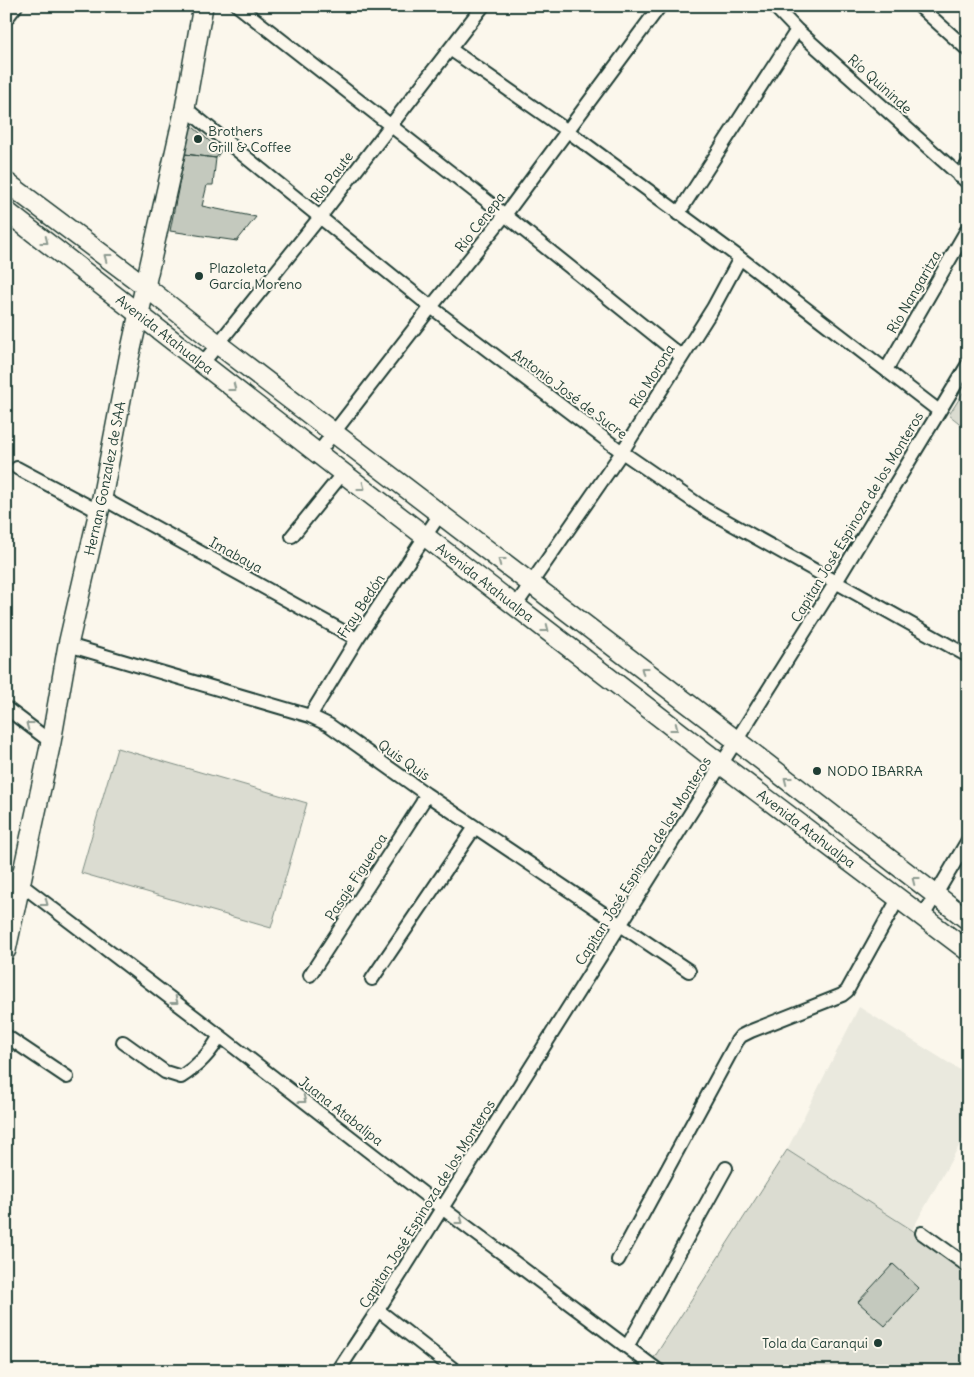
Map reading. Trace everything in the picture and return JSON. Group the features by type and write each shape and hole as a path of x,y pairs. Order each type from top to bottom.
{"main road":[{"name":"Hernan Gonzalez de SAA","path":"6,950 14,879 51,742 68,645 185,108 203,6"},
{"name":"Avenida Atahualpa","path":"6,182 146,287 968,920"},
{"name":"Avenida Atahualpa","path":"6,211 343,473 922,918 968,951"}],"street":[{"path":"6,19 16,6"},
{"path":"238,6 505,215 682,357"},
{"name":"Río Paute","path":"202,364 320,217 483,6"},
{"name":"Río Cenepa","path":"318,453 505,215 660,6"},
{"name":"Río Quininde","path":"774,6 797,30 963,180"},
{"path":"919,6 968,50"},
{"path":"678,214 797,30"},
{"path":"450,49 568,132 740,258 939,411"},
{"name":"Antonio José de Sucre","path":"185,108 431,307 622,452 705,509 968,656"},
{"path":"963,180 968,164"},
{"name":"Río Nangaritza","path":"886,370 968,228"},
{"name":"Río Morona","path":"516,605 622,452 713,308 740,258"},
{"name":"Capitan José Espinoza de los Monteros","path":"338,1371 737,741 968,364"},
{"name":"Imabaya","path":"17,468 100,504 357,639"},
{"path":"292,536 343,473"},
{"name":"Fray Bedón","path":"310,716 357,639 440,514"},
{"name":"Quis Quis","path":"68,645 310,716 329,725 426,794 689,971"},
{"path":"6,708 51,742"},
{"name":"Pasaje Figueroa","path":"310,975 426,794"},
{"path":"372,978 475,827"},
{"path":"922,918 968,840"},
{"name":"Juana Atabalipa","path":"14,879 442,1208 659,1371"},
{"path":"618,1260 737,1041 741,1036 750,1031 842,995 847,991 898,899"},
{"path":"6,1036 67,1077"},
{"path":"123,1042 165,1072 181,1077 196,1067 212,1050 220,1036"},
{"path":"627,1346 726,1168"},
{"path":"922,1233 968,1266"},
{"path":"378,1310 456,1371"}],"shaded area":[{"path":"968,385 968,430 949,415"},
{"path":"117,748 307,803 271,928 81,873"},
{"path":"859,1007 968,1075 968,1130 912,1230 787,1150"},
{"path":"787,1150 912,1230 968,1273 968,1371 787,1371 776,1363 769,1371 661,1371 650,1364"}],"building":[{"name":"Brothers Grill & Coffee","path":"191,127 221,151 216,158 185,154"},
{"path":"185,154 216,158 213,185 207,185 202,206 256,217 237,241 170,231"},
{"path":"893,1264 919,1288 885,1326 858,1302"}],"place":[{"name":"Brothers Grill & Coffee","path":"198,139"},
{"name":"Plazoleta García Moreno","path":"199,276"},
{"name":"NODO IBARRA","path":"817,771"},
{"name":"Tola da Caranqui","path":"878,1343"}]}
